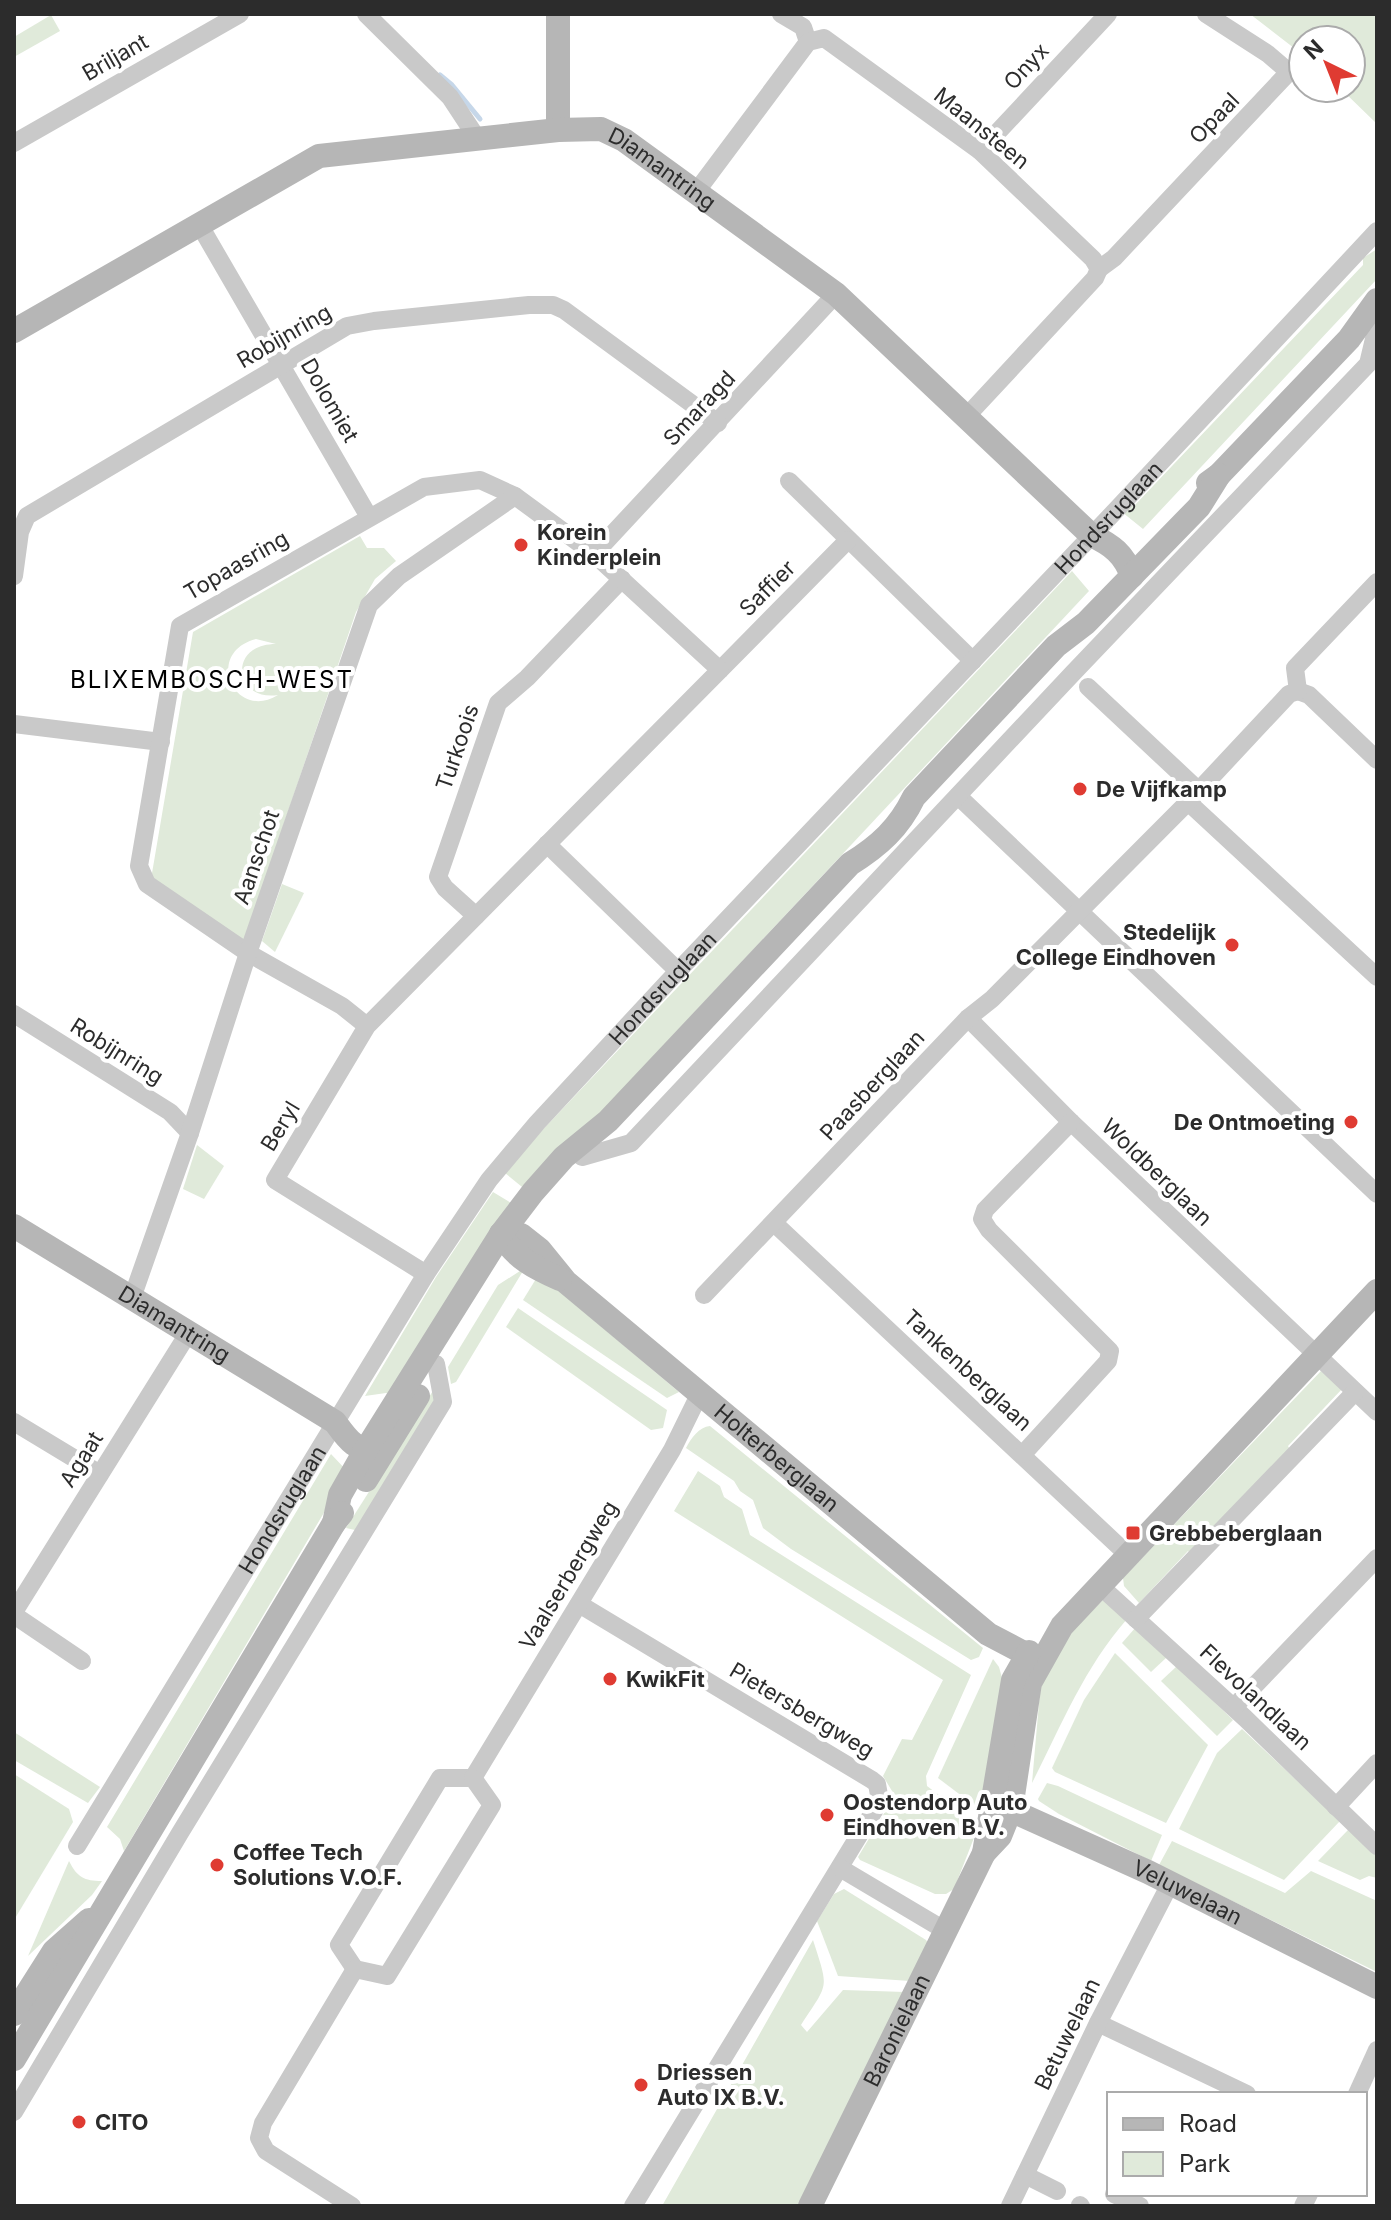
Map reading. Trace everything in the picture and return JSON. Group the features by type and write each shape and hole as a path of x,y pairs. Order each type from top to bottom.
{"street":[{"name":"Briljant","path":"14,143 240,14"},
{"path":"366,14 450,97 477,138"},
{"path":"558,14 558,130"},
{"path":"696,192 808,42 803,27 781,14"},
{"name":"Onyx","path":"980,151 1108,14"},
{"name":"Opaal","path":"1099,269 1114,258 1289,72 1268,54 1206,14"},
{"name":"Maansteen","path":"808,42 824,38 980,151 1093,259 1099,269"},
{"name":"Diamantring","path":"14,331 319,156 558,130 601,129 624,140 836,294 1091,535 1109,544 1125,568"},
{"name":"Dolomiet","path":"199,224 369,517"},
{"name":"Hondsruglaan","path":"77,1846 426,1274 489,1180 678,971 1377,231"},
{"path":"965,418 1095,278 1099,269"},
{"name":"Smaragd","path":"594,554 836,294"},
{"path":"374,1447 436,1364 511,1240 533,1192 564,1157 608,1121 850,864 863,839 893,807 914,797 1056,646 1086,623 1125,568 1199,507 1219,475 1349,339 1377,300"},
{"name":"Robijnring","path":"14,576 20,532 27,516 347,326 529,305 553,305 718,423"},
{"path":"1349,339 1377,324"},
{"path":"582,1157 631,1143 1368,364 1377,324"},
{"name":"Topaasring","path":"367,1026 342,1006 248,953 147,884 139,866 180,626 424,487 480,480 515,496 594,554 720,670"},
{"path":"789,481 973,661"},
{"name":"Aanschot","path":"132,1298 369,605 399,576 515,496"},
{"name":"Saffier","path":"720,670 848,540"},
{"name":"Turkoois","path":"476,916 445,888 438,877 498,703 527,678 622,579"},
{"path":"1377,582 1295,668 1298,691 1309,695 1377,760"},
{"path":"367,1026 720,670"},
{"path":"1088,687 1193,796 1377,977"},
{"name":"Paasberglaan","path":"704,1295 968,1018 992,999 1078,913 1289,694 1298,691"},
{"path":"14,724 161,742"},
{"path":"958,796 1377,1194"},
{"path":"547,844 678,971"},
{"name":"Robijnring","path":"14,1014 170,1112 190,1133"},
{"name":"Woldberglaan","path":"968,1018 1071,1122 1377,1412"},
{"name":"Beryl","path":"367,1026 275,1180 426,1274"},
{"path":"14,2059 334,1523 350,1504 374,1447 511,1240 582,1157 608,1121"},
{"path":"1023,1454 1108,1361 1110,1351 989,1230 982,1219 985,1210 1071,1122"},
{"name":"Tankenberglaan","path":"774,1223 1127,1554"},
{"name":"Diamantring","path":"14,1226 335,1422 354,1425 374,1447"},
{"name":"Holterberglaan","path":"511,1240 530,1266 566,1282 1026,1665"},
{"path":"1026,1665 1039,1641 1062,1626 1377,1291"},
{"name":"Agaat","path":"82,1661 14,1614 189,1332"},
{"path":"14,2112 443,1402 436,1364"},
{"path":"1136,1619 1355,1392"},
{"name":"Vaalserbergweg","path":"473,1778 672,1450 699,1395"},
{"path":"14,1422 100,1474"},
{"path":"1234,1707 1377,1558"},
{"name":"Flevolandlaan","path":"1099,1585 1234,1707 1377,1846"},
{"name":"Pietersbergweg","path":"579,1604 877,1784 880,1801 633,2206"},
{"name":"Baronielaan","path":"810,2206 984,1853 1003,1806 1013,1680 1026,1665"},
{"path":"1336,1807 1377,1763"},
{"path":"440,1778 473,1778 492,1805 387,1976 355,1969 339,1945 440,1778"},
{"name":"Veluwelaan","path":"1003,1806 1170,1884 1377,1987"},
{"path":"840,1868 946,1931"},
{"name":"Betuwelaan","path":"1010,2206 1098,2023 1170,1884"},
{"path":"14,2014 54,1951 104,1907"},
{"path":"352,2206 266,2151 259,2138 263,2123 355,1969"},
{"path":"1098,2023 1243,2092"},
{"path":"1358,2092 1377,2050"},
{"path":"1025,2175 1057,2191"},
{"path":"1117,2196 1140,2206"}],"green space":[{"path":"1250,14 1377,14 1377,124 1356,104 1367,104 1367,24 1287,24 1287,43"},
{"path":"51,15 60,31 14,57 14,37"},
{"path":"1377,249 1377,279 1143,529 1122,512 1128,506 1134,506 1363,265 1363,258"},
{"path":"360,536 367,548 384,548 396,561 375,579 356,612 244,941 150,885 193,632","holes":["256,639 276,644 260,646 249,653 243,662 242,672 252,690 263,695 278,695 263,701 249,700 238,693 231,682 228,670 231,657 240,647"]},
{"path":"1072,571 1089,591 527,1191 505,1173 515,1159"},
{"path":"282,884 304,893 275,952 262,941"},
{"path":"197,1145 224,1166 204,1199 183,1189"},
{"path":"493,1192 516,1206 395,1396 386,1393 365,1396 436,1277"},
{"path":"523,1271 456,1382 451,1384 448,1367 498,1285"},
{"path":"539,1274 679,1392 667,1398 523,1300"},
{"path":"518,1308 667,1410 663,1428 651,1430 506,1327"},
{"path":"1321,1371 1342,1389 1288,1446 1292,1453 1193,1556 1188,1551 1139,1603 1124,1586 1123,1578"},
{"path":"436,1386 436,1408 355,1530 346,1528"},
{"path":"710,1426 983,1648 979,1657 971,1660 791,1549 763,1528 753,1500 740,1491 734,1481 686,1448 702,1428"},
{"path":"331,1454 348,1472 124,1851 120,1839 107,1827"},
{"path":"698,1471 720,1486 724,1497 742,1509 750,1535 971,1675 926,1776 927,1786 979,1825 954,1889 946,1894 935,1894 858,1857 892,1800 892,1791 883,1776 902,1739 912,1740 943,1680 674,1511"},
{"path":"1105,1598 1127,1619 1086,1677 1032,1783 1041,1680 1062,1641"},
{"path":"1136,1627 1167,1657 1151,1672 1122,1643"},
{"path":"1115,1653 1208,1745 1166,1823 1052,1768 1084,1700"},
{"path":"993,1659 1002,1678 983,1812 938,1778"},
{"path":"1177,1666 1233,1720 1217,1736 1161,1681"},
{"path":"1242,1729 1340,1821 1284,1880 1179,1829 1217,1753"},
{"path":"14,1732 100,1787 88,1803 14,1760"},
{"path":"14,1774 69,1809 73,1822 14,1920"},
{"path":"1047,1783 1162,1835 1151,1861 1039,1801"},
{"path":"1349,1829 1377,1855 1377,1878 1369,1876 1360,1880 1318,1861"},
{"path":"1172,1841 1285,1893 1311,1871 1377,1901 1377,1972 1159,1865"},
{"path":"69,1861 82,1877 102,1881 92,1895 28,1956"},
{"path":"844,1889 926,1940 928,1943 910,1981 838,1976 817,1921 834,1894"},
{"path":"813,1940 824,1985 801,2025 807,2032 843,1990 905,1992 799,2206 662,2206"}],"waterway":[{"path":"440,75 480,119"}],"place":[{"name":"Korein Kinderplein","path":"521,545"},
{"name":"De Vijfkamp","path":"1080,789"},
{"name":"Stedelijk College Eindhoven","path":"1232,945"},
{"name":"De Ontmoeting","path":"1351,1122"},
{"name":"Grebbeberglaan","path":"1133,1533"},
{"name":"KwikFit","path":"610,1679"},
{"name":"Oostendorp Auto Eindhoven B.V.","path":"827,1815"},
{"name":"Coffee Tech Solutions V.O.F.","path":"217,1865"},
{"name":"Driessen Auto IX B.V.","path":"641,2085"},
{"name":"CITO","path":"79,2122"}],"district":[{"name":"BLIXEMBOSCH-WEST","path":"212,680"}]}
